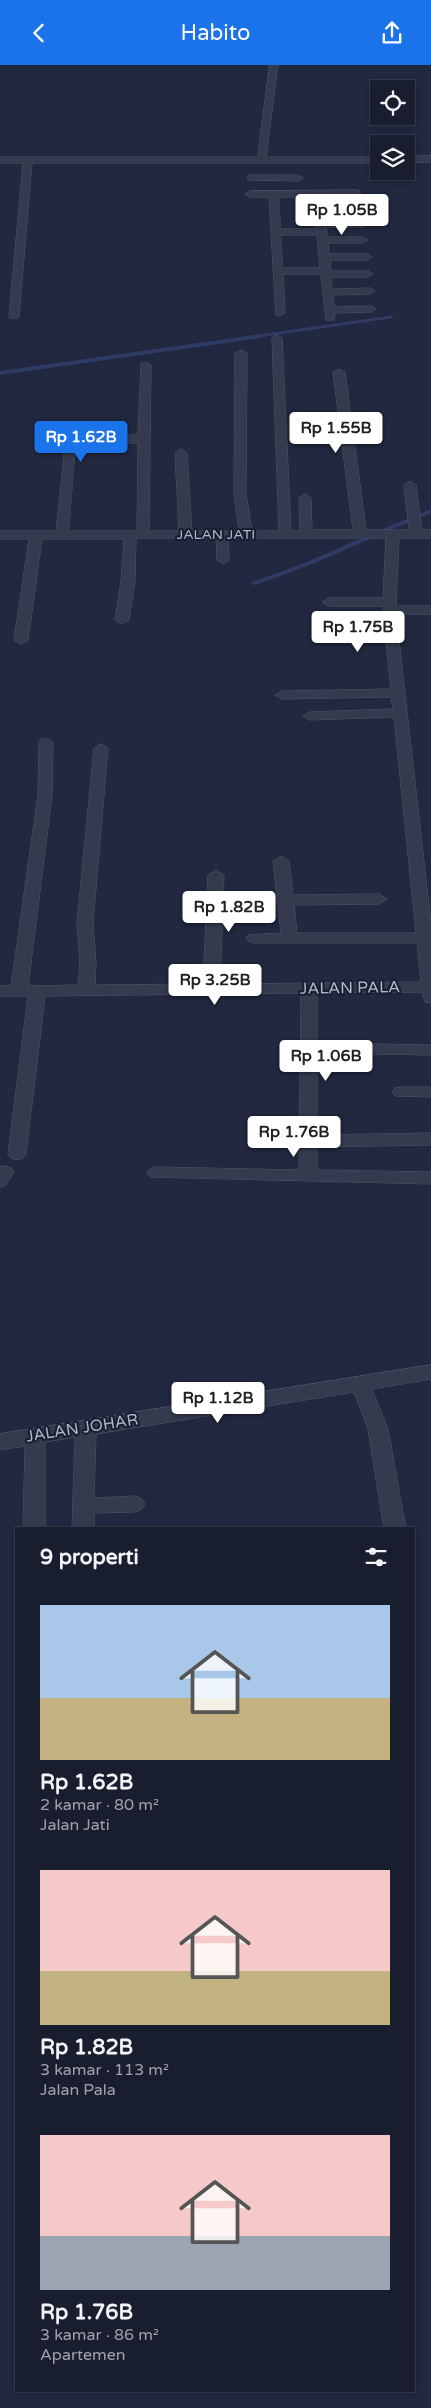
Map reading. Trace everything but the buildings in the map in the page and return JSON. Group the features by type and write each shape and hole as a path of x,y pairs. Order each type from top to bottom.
{"street":[{"path":"261,160 274,65"},
{"path":"415,160 431,159"},
{"path":"0,160 370,160"},
{"path":"14,316 28,160"},
{"path":"295,160 300,194"},
{"path":"251,178 298,178"},
{"path":"250,194 357,193"},
{"path":"274,194 280,313"},
{"path":"318,194 329,314 371,309"},
{"path":"320,209 362,208"},
{"path":"322,232 362,223"},
{"path":"275,232 322,232 363,240"},
{"path":"324,257 367,257"},
{"path":"278,271 368,274"},
{"path":"327,291 370,291"},
{"path":"277,338 284,534"},
{"path":"240,353 240,494 246,534"},
{"path":"122,620 136,535 144,439 145,365"},
{"path":"339,372 364,533"},
{"path":"62,536 70,439 144,439"},
{"path":"181,453 186,535"},
{"path":"410,485 416,530"},
{"path":"305,498 306,534"},
{"name":"JALAN JATI","path":"0,535 306,534 388,533 416,530 431,534"},
{"path":"388,533 390,619 431,991"},
{"path":"222,534 223,561"},
{"path":"21,640 36,535"},
{"path":"330,602 390,619"},
{"path":"323,638 390,619 431,610"},
{"path":"282,695 399,693"},
{"path":"310,717 399,713"},
{"path":"19,991 45,795 46,742"},
{"path":"86,991 88,963 85,923 102,748"},
{"path":"281,861 290,939"},
{"path":"211,990 216,875"},
{"path":"285,900 379,899"},
{"path":"254,939 424,938"},
{"path":"308,1175 309,989"},
{"name":"JALAN PALA","path":"0,991 309,989 431,991"},
{"path":"16,1154 37,992"},
{"path":"310,1049 431,1050"},
{"path":"401,1093 431,1092"},
{"path":"309,1141 431,1139"},
{"path":"156,1173 431,1178"},
{"name":"JALAN JOHAR","path":"1,1436 35,1436 431,1373"},
{"path":"362,1385 378,1429 395,1527"},
{"path":"83,1527 82,1506 86,1428"},
{"path":"34,1527 35,1436"},
{"path":"82,1506 134,1504"}],"waterway":[{"path":"252,337 391,317"},
{"path":"0,373 261,336"},
{"path":"254,583 299,567 431,511"}]}
